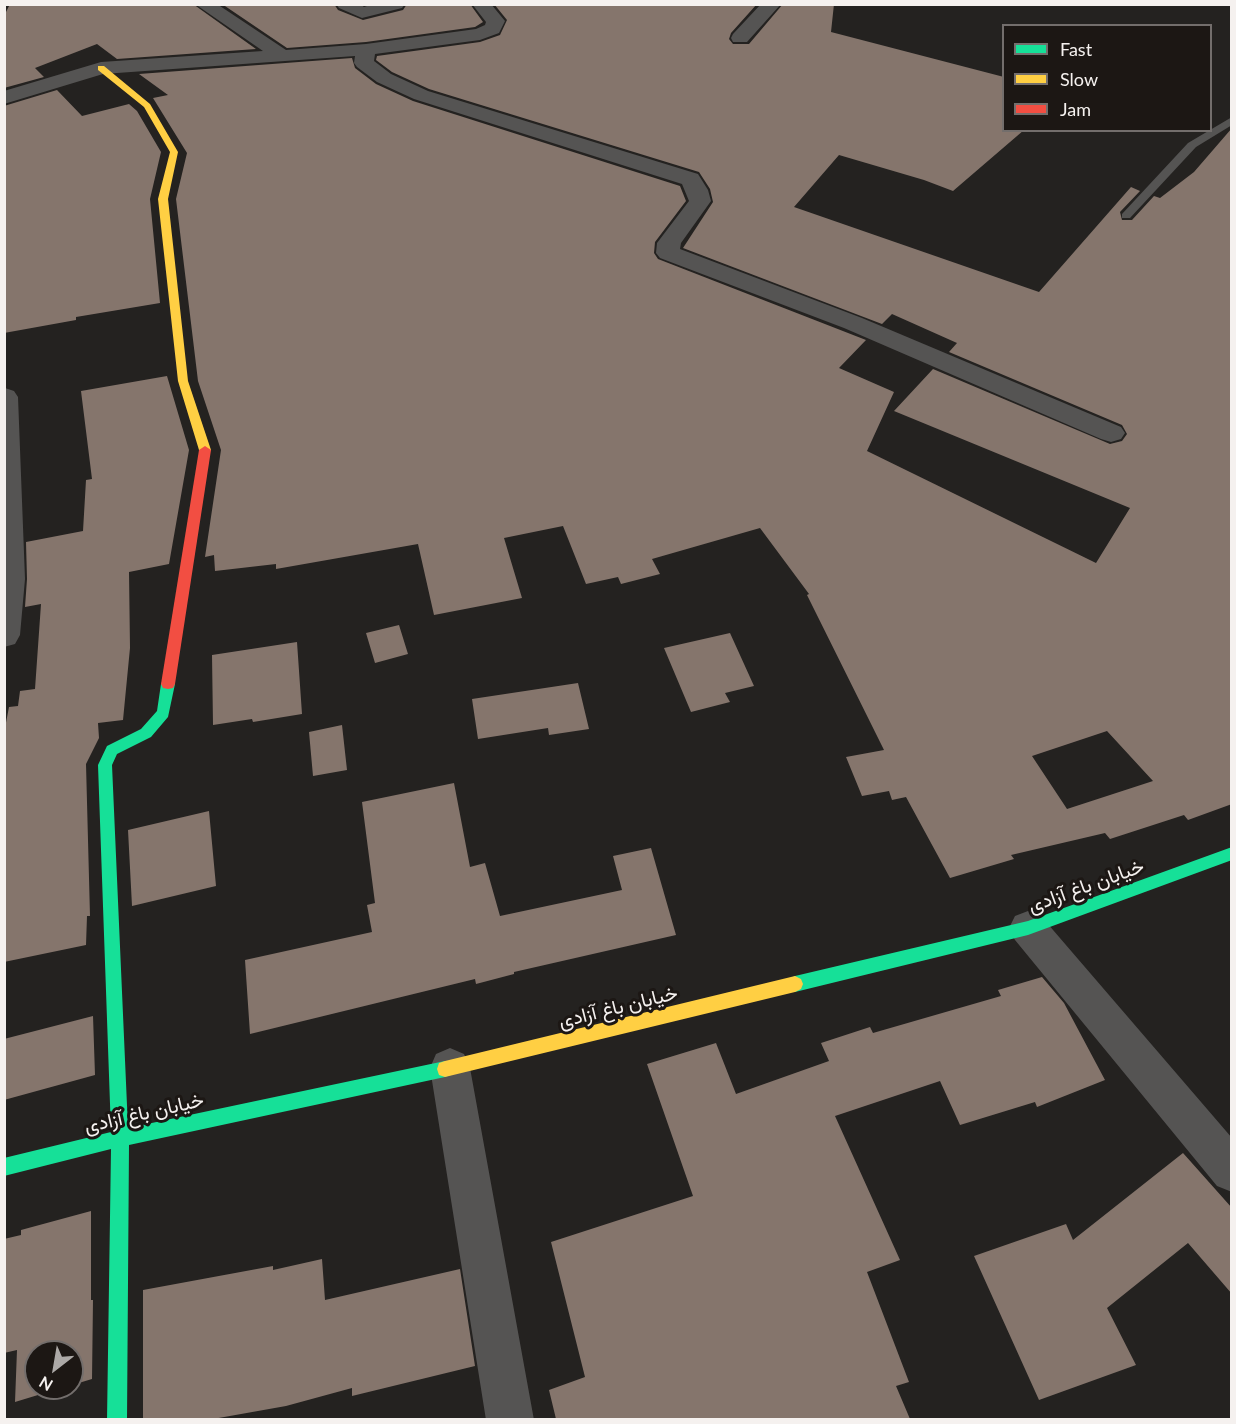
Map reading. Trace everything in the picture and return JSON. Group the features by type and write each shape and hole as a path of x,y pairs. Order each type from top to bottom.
{"street":[{"path":"204,4 281,55"},
{"path":"345,4 362,13 396,4"},
{"path":"4,98 101,68 366,50 480,34 492,29 496,21 481,4"},
{"path":"740,38 772,4"},
{"path":"366,50 364,63 384,78 421,95 690,179 698,190 700,201 669,243 668,253 853,323 1111,433"},
{"path":"101,68 147,106 174,152 163,199 183,381 205,450 163,713 146,733 112,750 105,765 120,1138 117,1419"},
{"path":"4,635 9,579 5,398"},
{"name":"خیابان باغ آزادی","path":"4,1167 120,1138 450,1068 1028,928 1232,853"},
{"path":"1028,928 1232,1171"},
{"path":"450,1068 510,1419"}],"lane":[{"path":"1126,216 1192,144 1232,120"}],"building":[{"path":"10,4 193,4 256,49 117,59 97,44 35,68 44,77 4,88 4,16"},
{"path":"222,4 334,4 338,10 363,20 403,10 407,4 470,4 483,22 475,27 366,42 287,48"},
{"path":"494,4 757,4 731,33 729,39 733,44 749,44 783,4 834,4 831,32 1002,76 1002,132 1022,132 953,191 839,155 794,207 1039,292 1131,187 1140,191 1120,212 1122,220 1132,220 1154,196 1160,198 1194,172 1232,128 1232,804 1188,820 1184,815 1110,839 1105,833 1011,855 1014,859 950,878 906,797 892,800 889,791 862,796 846,757 884,750 807,595 809,594 760,528 652,559 660,574 621,584 618,577 586,584 563,526 504,538 522,598 434,615 418,544 276,569 276,564 215,571 214,555 205,557 221,450 198,381 176,199 187,153 153,98 168,95 139,74 352,58 355,68 376,84 413,101 680,186 686,201 655,242 654,253 658,259 866,340 839,368 894,392 867,451 1096,563 1130,508 894,411 933,369 1110,444 1122,441 1127,434 1122,425 949,352 957,343 892,314 882,324 683,248 713,202 710,189 699,172 429,89 392,72 376,60 377,56 480,42 500,35 507,20","holes":["1107,731 1153,781 1067,809 1032,756"]},
{"path":"57,90 82,116 129,104 137,111 161,152 150,199 160,303 76,317 76,320 4,333 4,106"},
{"path":"167,376 189,450 169,564 129,572 130,648 123,720 98,723 99,738 86,764 90,916 87,916 86,945 4,962 4,733 9,707 18,706 20,691 35,689 41,604 25,607 26,542 83,531 86,480 92,479 81,391"},
{"path":"399,625 408,654 375,663 366,633"},
{"path":"730,633 754,686 725,693 730,702 691,712 664,648"},
{"path":"297,642 302,714 253,722 252,719 213,725 212,655"},
{"path":"578,683 589,729 549,735 548,728 478,739 472,699"},
{"path":"342,725 347,770 313,776 309,732"},
{"path":"454,783 470,867 485,863 500,916 622,890 613,856 651,848 676,935 514,972 514,974 476,984 475,979 250,1034 245,960 372,932 367,905 375,903 362,802"},
{"path":"209,811 216,886 132,906 128,830"},
{"path":"1042,977 1064,1003 1105,1080 1037,1107 1035,1102 960,1125 940,1081 835,1116 900,1260 867,1272 909,1382 896,1386 910,1419 556,1419 549,1390 585,1377 551,1242 693,1196 647,1064 716,1043 736,1094 829,1061 821,1043 870,1027 873,1033 1001,996 998,990"},
{"path":"93,1016 95,1075 4,1100 4,1039"},
{"path":"1183,1153 1232,1208 1232,1294 1188,1243 1107,1308 1136,1365 1039,1400 974,1256 1066,1224 1073,1240"},
{"path":"91,1211 92,1379 84,1381 84,1340 24,1340 24,1399 15,1402 17,1350 4,1353 4,1239 21,1235 21,1230"},
{"path":"322,1259 325,1300 460,1269 475,1366 352,1396 352,1388 286,1406 213,1419 143,1419 143,1290 273,1266 273,1270"}],"traffic: fast":[{"path":"117,1420 120,1138 105,765 112,750 146,733 163,713 168,684"},
{"path":"795,984 1028,928 1232,853"},
{"path":"4,1167 120,1138 445,1069"}],"traffic: slow":[{"path":"101,68 147,106 174,152 163,199 183,381 205,450"},
{"path":"445,1069 795,984"}],"traffic: jam":[{"path":"168,684 205,450"}]}
